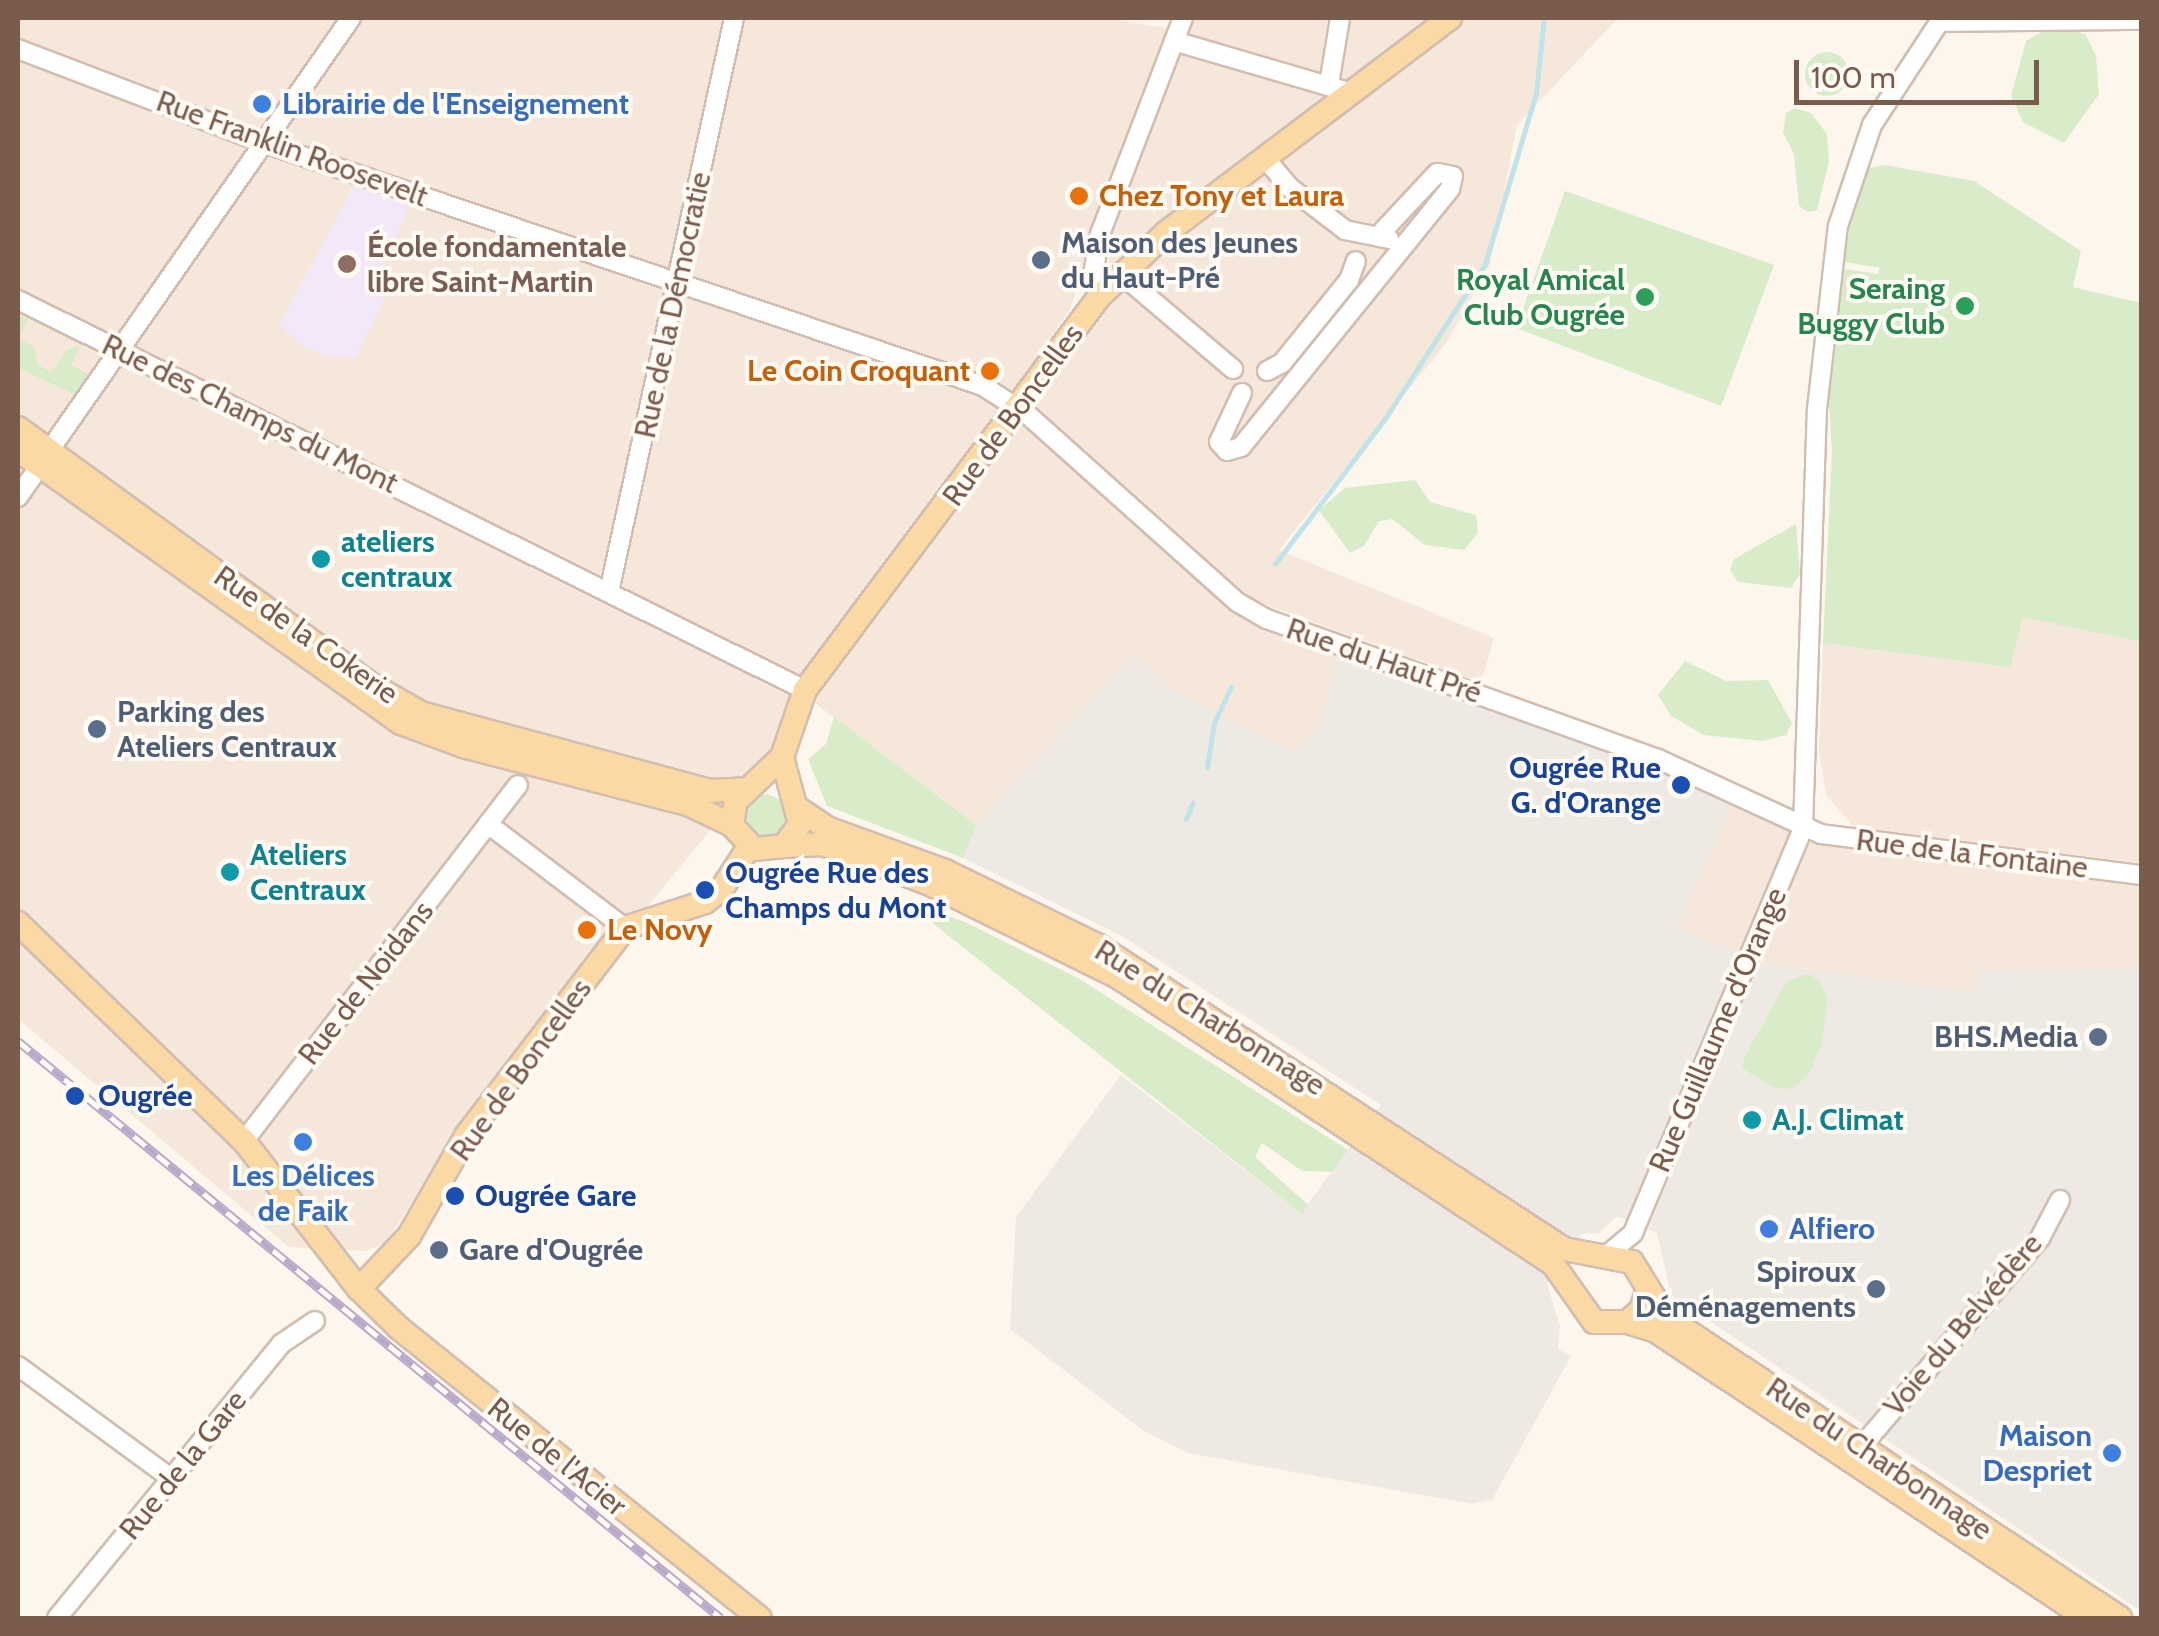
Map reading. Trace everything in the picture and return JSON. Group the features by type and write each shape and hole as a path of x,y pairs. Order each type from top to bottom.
{"main road":[{"name":"Rue de Boncelles","path":"732,825 733,809 782,756 805,690 1101,294 1265,158 1450,18"},
{"name":"Rue de la Cokerie","path":"18,428 44,458 401,723 463,746 699,807 732,825"},
{"name":"Rue de la Cokerie","path":"18,450 44,458 370,684 421,713 680,784 749,788"},
{"path":"732,825 749,846 766,852 784,846 798,831 795,801 782,756"},
{"path":"749,788 774,784 795,801"},
{"name":"Rue du Charbonnage","path":"795,801 828,828 945,872 1097,945 1564,1249 1604,1255 1637,1266 1646,1292 1666,1317 2120,1618"},
{"name":"Rue du Charbonnage","path":"784,846 822,844 911,876 1118,978 1554,1264 1594,1322 1626,1322 1656,1332 2087,1618"},
{"path":"625,928 705,902 721,890 749,846"},
{"name":"Rue de l'Acier","path":"18,923 244,1141 359,1288 496,1408 760,1618"},
{"name":"Rue de Boncelles","path":"359,1288 409,1236 466,1136 625,928"},
{"path":"1575,1296 1579,1272 1604,1255"},
{"path":"1626,1322 1646,1292"}],"street":[{"path":"18,497 351,18"},
{"name":"Rue de la Démocratie","path":"609,592 734,18"},
{"path":"1101,294 1092,274 1100,234 1174,40 1176,18"},
{"path":"1330,84 1340,18"},
{"path":"1804,828 1818,396 1838,226 1872,125 1941,20 2142,20"},
{"path":"1174,40 1352,92"},
{"name":"Rue Franklin Roosevelt","path":"18,49 264,143 983,386 1018,408"},
{"path":"1265,158 1289,187 1345,230 1381,233 1401,249"},
{"path":"1242,393 1222,446 1241,447 1454,182 1449,172 1437,173 1381,233"},
{"path":"1345,230 1356,262 1375,277"},
{"path":"1267,371 1293,349 1356,262"},
{"path":"1121,274 1234,368 1242,393 1266,416"},
{"name":"Rue des Champs du Mont","path":"18,300 805,690"},
{"path":"1234,368 1267,371 1287,387"},
{"name":"Rue du Haut Pré","path":"1018,408 1252,613 1658,760 1804,828"},
{"name":"Rue de Noidans","path":"244,1141 518,784"},
{"path":"488,824 625,928"},
{"name":"Rue de la Fontaine","path":"1804,828 2142,875"},
{"name":"Rue Guillaume d'Orange","path":"1604,1255 1633,1232 1804,828"},
{"name":"Voie du Belvédère","path":"1861,1446 2040,1238 2060,1200"},
{"name":"Rue Guillaume d'Orange","path":"1633,1232 1637,1266"},
{"name":"Rue de la Gare","path":"58,1618 281,1344 315,1320"},
{"path":"18,1366 172,1479"}],"shaded area":[{"path":"18,18 1103,18 1167,28 1070,309 1003,408 1245,617 1338,656 1317,732 1294,753 1175,690 1134,655 976,825 815,703 443,1155 386,1242 367,1251 289,1247 18,1019"},
{"path":"1194,18 1618,18 1517,125 1490,264 1447,342 1279,550 1494,638 1481,683 1253,600 1035,405 1106,287 1113,217"},
{"name":"École fondamentale libre Saint-Martin","path":"356,182 409,206 377,283 389,289 356,358 326,356 304,347 279,325"},
{"path":"2023,616 2141,642 2141,863 1854,827 1826,795 1819,750 1823,643 1908,653"},
{"path":"1134,655 1175,690 1294,752 1317,732 1338,656 1620,755 1733,804 1677,927 1738,953 1626,1220 1617,1216 1599,1233 1581,1234 1547,1284 1560,1326 1558,1349 1571,1356 1492,1500 1473,1504 1188,1453 1144,1431 1010,1329 1016,1217 1121,1075 1301,1213 1381,1105 1122,936 963,858 976,825"},
{"path":"1733,804 1792,833 1740,954 1677,927"},
{"path":"1812,841 2141,884 2141,967 1979,970 1975,992 1759,962 1798,858"},
{"path":"1759,962 1974,992 1979,970 2141,967 2141,1611 1671,1295 1657,1233 1648,1229"}],"green space":[{"path":"2069,29 2086,35 2096,56 2099,94 2064,143 2023,122 2011,96 2026,41 2045,30"},
{"path":"1827,52 1843,58 1849,74 1843,90 1827,96 1811,90 1805,74 1811,58"},
{"path":"1795,108 1811,113 1827,134 1829,162 1817,210 1808,212 1799,206 1794,154 1783,133 1786,113"},
{"path":"1885,165 1974,181 2081,251 2073,287 2141,303 2141,642 2023,617 2010,667 1823,643 1832,451 1827,376 1844,269 1878,274 1880,268 1844,262 1852,211 1869,168"},
{"name":"Royal Amical Club Ougrée","path":"1565,191 1774,265 1721,406 1516,328"},
{"path":"18,314 28,319 19,339 35,347 37,364 51,372 67,350 80,346 71,365 88,374 76,395 18,368"},
{"path":"1415,480 1430,502 1476,515 1478,533 1464,550 1425,545 1392,519 1379,521 1364,546 1350,553 1319,510 1345,488"},
{"path":"1796,524 1800,574 1791,588 1738,582 1730,570 1734,559"},
{"path":"1685,661 1726,681 1768,680 1792,723 1786,735 1763,741 1704,735 1671,716 1658,695"},
{"path":"834,717 976,825 963,858 827,806 808,759 826,744"},
{"path":"768,794 782,801 788,821 774,838 760,839 744,825 743,810 753,798"},
{"path":"903,900 965,922 1078,978 1348,1150 1332,1172 1302,1171 1262,1143 1255,1157 1308,1205 1302,1214"},
{"path":"1807,974 1819,980 1828,998 1821,1046 1808,1076 1791,1089 1772,1087 1742,1068 1746,1054 1787,981"}],"waterway":[{"path":"1275,564 1386,417 1485,264 1536,93 1544,18"},
{"path":"1207,767 1214,723 1231,687"},
{"path":"1186,819 1193,802"}],"railway":[{"path":"18,1041 721,1618"}],"place":[{"name":"Librairie de l'Enseignement","path":"262,104"},
{"name":"Chez Tony et Laura","path":"1079,196"},
{"name":"Maison des Jeunes du Haut-Pré","path":"1041,260"},
{"name":"École fondamentale libre Saint-Martin","path":"347,264"},
{"name":"Royal Amical Club Ougrée","path":"1645,297"},
{"name":"Seraing Buggy Club","path":"1965,306"},
{"name":"Le Coin Croquant","path":"990,371"},
{"name":"ateliers centraux","path":"321,559"},
{"name":"Parking des Ateliers Centraux","path":"97,729"},
{"name":"Ougrée Rue G. d'Orange","path":"1681,785"},
{"name":"Ateliers Centraux","path":"230,872"},
{"name":"Ougrée Rue des Champs du Mont","path":"705,890"},
{"name":"Le Novy","path":"587,930"},
{"name":"BHS.Media","path":"2098,1037"},
{"name":"Ougrée","path":"75,1096"},
{"name":"A.J. Climat","path":"1752,1120"},
{"name":"Les Délices de Faik","path":"303,1142"},
{"name":"Ougrée Gare","path":"455,1196"},
{"name":"Alfiero","path":"1769,1229"},
{"name":"Gare d'Ougrée","path":"439,1250"},
{"name":"Spiroux Déménagements","path":"1876,1289"},
{"name":"Maison Despriet","path":"2112,1453"}]}
